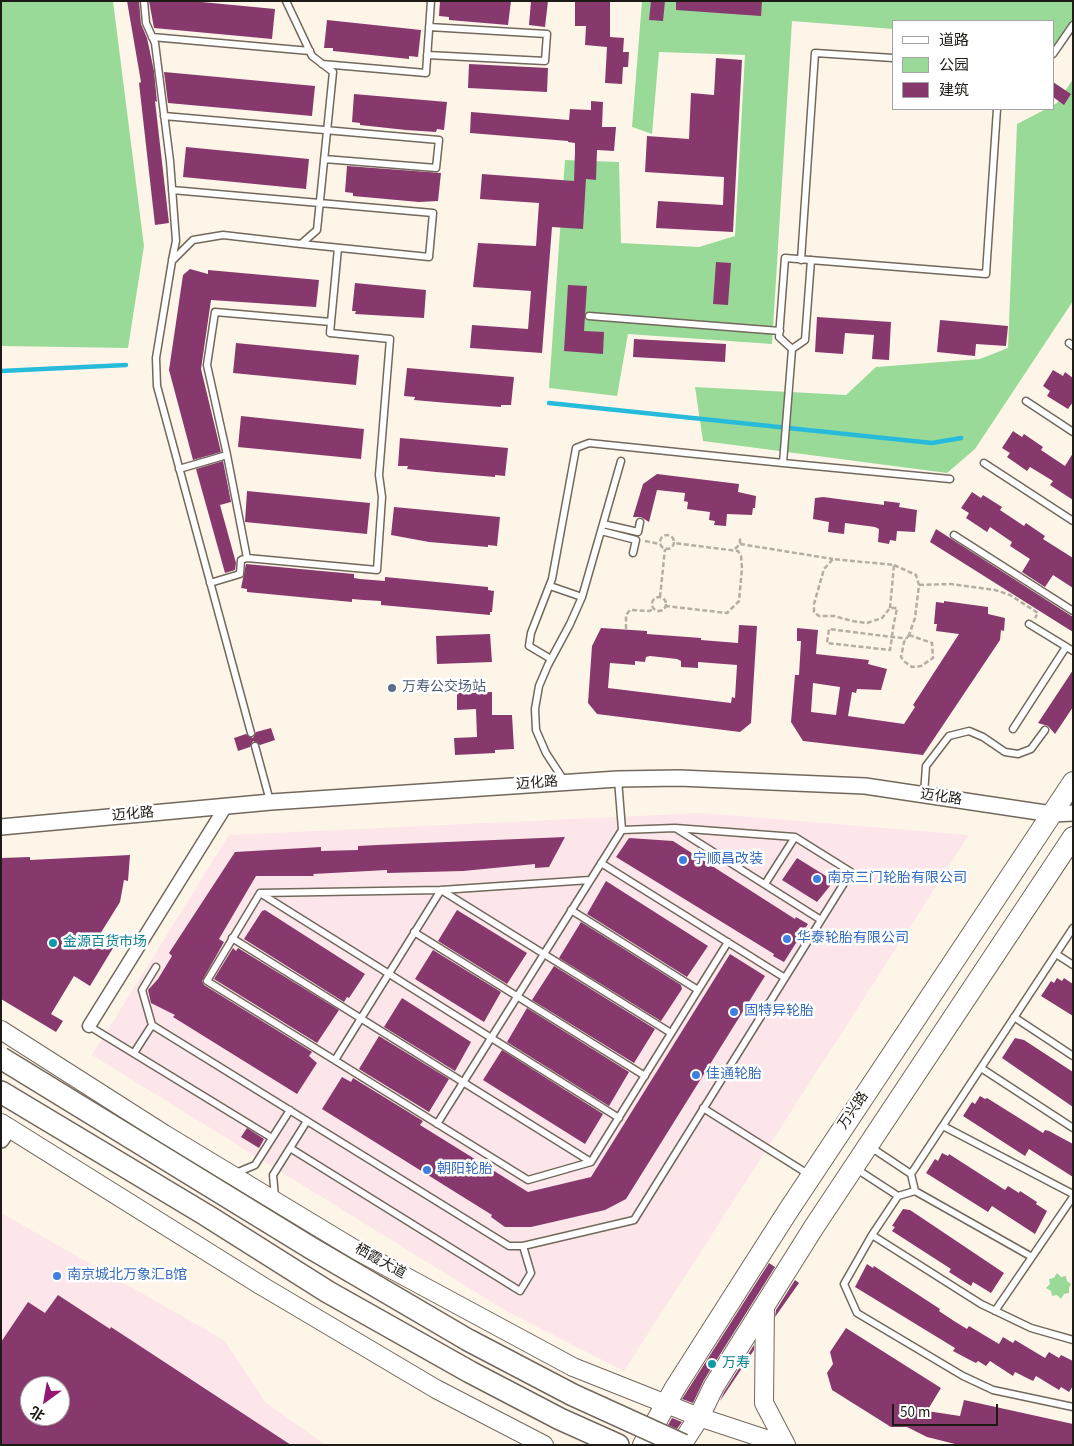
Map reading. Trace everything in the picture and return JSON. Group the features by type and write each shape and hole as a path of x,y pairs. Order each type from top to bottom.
{"highway":[{"name":"栖霞大道","path":"1,1058 311,1248 468,1340 573,1395 682,1445"},
{"path":"1,1092 206,1215 328,1292 470,1372 560,1419 618,1445"}],"main road":[{"name":"万兴路","path":"643,1445 666,1404 812,1176 1073,782"},
{"path":"682,1445 699,1417 714,1386 766,1304 868,1146 1073,837"},
{"name":"栖霞大道","path":"1,1030 232,1175 356,1250 573,1367 765,1442 785,1445"},
{"path":"4,1130 436,1389 544,1445"},
{"path":"766,1304 764,1403 785,1445"}],"street":[{"name":"迈化路","path":"1,827 271,802 566,782 678,778 865,786 1052,814 1073,813"},
{"path":"89,1026 226,806"}],"lane":[{"path":"144,1 146,23 152,37 164,116 176,240 156,358 157,386 251,733"},
{"path":"286,1 310,51 322,64 333,72 317,230 301,244"},
{"path":"322,64 426,73 431,1"},
{"path":"1054,53 1073,25"},
{"path":"427,55 545,61 547,34 429,27"},
{"path":"152,37 310,51"},
{"path":"802,260 815,52 892,58"},
{"path":"792,349 779,337 785,258 986,274 997,110"},
{"path":"164,116 438,140 436,168 324,159"},
{"path":"172,190 433,213 429,258 223,235 193,240 172,261"},
{"path":"210,583 240,574 241,560 247,558 377,570 382,497 379,475 390,339 330,333 338,248"},
{"path":"792,349 805,340 812,260"},
{"path":"247,558 228,456 207,365 215,312 331,322"},
{"path":"589,316 780,331"},
{"path":"783,462 792,349"},
{"path":"1026,401 1073,432"},
{"path":"551,659 529,646 531,633 550,586 576,448 589,443 950,480"},
{"path":"179,469 228,456"},
{"path":"566,782 546,753 536,730 535,709 539,686 582,597 621,462"},
{"path":"984,463 1073,521"},
{"path":"634,553 640,522"},
{"path":"603,524 638,532"},
{"path":"601,531 636,540"},
{"path":"954,535 1073,611"},
{"path":"550,586 582,597"},
{"path":"1030,624 1073,651"},
{"path":"1013,729 1066,647"},
{"path":"924,795 926,766 950,736 962,732 976,733 1005,752 1018,754 1031,749 1045,730"},
{"path":"255,746 271,802"},
{"path":"437,1124 622,830 618,779"},
{"path":"156,968 142,990 152,1025 509,1246 523,1246 634,1220 851,872 794,837 676,828 622,830"},
{"path":"676,828 821,920"},
{"path":"765,884 794,837"},
{"path":"600,863 785,978"},
{"path":"260,893 441,890 590,880"},
{"path":"334,1060 441,890"},
{"path":"441,890 671,1033"},
{"path":"260,893 206,981 528,1180 591,1162 728,942"},
{"path":"260,893 492,1037 618,1118"},
{"path":"571,910 698,990"},
{"path":"911,1174 1073,928"},
{"path":"414,932 644,1076"},
{"path":"232,938 591,1162"},
{"path":"1056,954 1073,965"},
{"path":"1014,1017 1073,1056"},
{"path":"134,1053 152,1025"},
{"path":"89,1026 272,1138"},
{"path":"981,1068 1073,1128"},
{"path":"703,1108 812,1176"},
{"path":"232,1175 255,1165 290,1110"},
{"path":"275,1201 273,1175 307,1121"},
{"path":"943,1126 1073,1196 995,1311"},
{"path":"868,1146 911,1174 915,1191"},
{"path":"290,1148 520,1291 531,1273 523,1246"},
{"path":"854,1168 898,1196"},
{"path":"1032,1257 915,1191 898,1196 872,1235 844,1284 857,1313 963,1376 993,1390 1073,1407"},
{"path":"872,1235 995,1311 1031,1328 1073,1340"}],"path":[{"path":"660,544 662,537 668,535 674,543"},
{"path":"736,549 740,544 740,536"},
{"path":"636,540 660,544 665,549"},
{"path":"665,549 674,543 736,549 741,556 742,568 739,601 727,613 665,606"},
{"path":"740,544 833,559 894,565 916,575 919,585 914,624 906,639 901,657 912,666 921,666 934,658 932,644 909,635"},
{"path":"660,598 665,549"},
{"path":"833,559 820,576 814,612 819,616 834,616 867,623 882,618 890,608 894,565"},
{"path":"919,585 952,584 1010,595 1038,613 1030,624"},
{"path":"660,598 663,599 665,606"},
{"path":"654,609 652,606 653,600 660,598"},
{"path":"626,629 626,615 630,610 649,611 654,609 661,611 665,606"},
{"path":"890,608 896,608 892,636 890,650 827,643 829,629 892,636 906,639"}],"shaded area":[{"path":"701,813 969,835 624,1371 506,1311 92,1055 229,835"},
{"name":"南京城北万象汇B馆","path":"1,1213 224,1340 266,1403 326,1445 1,1445"}],"green space":[{"path":"1,1 113,1 144,246 128,348 1,346"},
{"path":"642,1 1073,1 1073,22 1054,53 1054,20 892,20 892,29 792,21 772,344 628,334 617,396 549,388 565,160 619,162 621,243 699,247 735,236 745,55 659,52 652,134 632,127"},
{"path":"1073,79 1073,301 975,449 947,473 703,441 695,387 846,395 876,367 980,359 1008,348 1017,124 1044,110 1054,110 1054,104 1057,103"},
{"path":"1057,1273 1061,1277 1066,1276 1067,1281 1071,1284 1069,1293 1064,1294 1061,1299 1057,1295 1052,1296 1051,1291 1046,1288 1050,1284 1049,1279 1054,1278"}],"building":[{"path":"127,1 139,1 141,24 147,38 154,71 157,102 155,101 169,223 155,225 139,83 141,82"},
{"path":"149,1 191,1 275,9 272,39 154,28"},
{"path":"440,1 511,1 508,25 449,20 449,17 439,16"},
{"path":"531,1 548,1 545,27 529,25"},
{"path":"575,1 610,1 610,37 624,38 623,52 629,52 628,67 623,67 622,84 605,83 607,47 585,45 586,26 575,26"},
{"path":"651,1 665,1 663,21 649,20"},
{"path":"676,1 762,1 761,16 676,10"},
{"path":"327,20 421,30 418,57 409,56 409,59 333,51 333,48 324,48"},
{"path":"716,58 742,60 733,232 656,228 658,201 723,205 724,177 645,172 647,136 689,139 691,93 714,95"},
{"path":"469,64 548,68 547,92 468,88"},
{"path":"164,72 315,86 312,116 168,103"},
{"path":"1054,83 1071,94 1064,105 1054,98"},
{"path":"354,94 447,102 444,130 437,129 436,132 406,130 360,125 360,123 352,122"},
{"path":"591,101 603,102 602,127 616,127 614,151 597,150 596,180 586,179 583,229 552,227 542,353 470,348 472,325 528,329 531,291 473,287 478,243 536,246 539,203 480,199 482,174 574,181 575,152 575,143 568,141 470,133 471,112 569,120 570,109 591,110"},
{"path":"186,147 309,159 306,189 183,177"},
{"path":"347,166 441,173 438,201 419,202 353,196 353,193 345,192"},
{"path":"716,262 731,263 728,305 713,304"},
{"path":"190,269 208,274 208,270 319,280 316,307 211,300 201,369 221,452 193,460 169,370 183,275"},
{"path":"355,283 426,290 424,318 355,314 356,311 352,311"},
{"path":"568,285 587,286 584,331 604,332 603,354 564,351"},
{"path":"817,317 891,322 889,360 872,359 874,335 845,333 843,354 815,352"},
{"path":"940,320 1008,326 1006,346 976,344 975,356 937,352"},
{"path":"634,339 726,344 725,362 633,357"},
{"path":"236,343 359,355 356,385 233,373"},
{"path":"407,368 514,377 511,405 501,405 501,407 414,400 415,397 404,396"},
{"path":"1053,370 1063,376 1065,372 1073,378 1073,402 1068,409 1047,396 1050,391 1043,386"},
{"path":"241,416 364,429 361,459 238,447"},
{"path":"1013,431 1022,437 1024,434 1043,447 1041,450 1065,466 1073,453 1073,500 1050,485 1053,481 1030,467 1027,471 1007,457 1010,453 1002,448"},
{"path":"400,438 508,448 505,476 495,475 495,477 436,472 407,469 408,466 398,466"},
{"path":"223,461 231,502 220,505 236,563 235,570 225,573 196,469"},
{"path":"657,474 739,484 738,492 756,496 755,508 753,508 752,515 727,514 726,526 714,525 715,521 709,520 710,512 687,509 688,502 684,501 685,493 657,490 649,522 641,517 633,517 643,484"},
{"path":"247,491 370,503 367,534 245,522"},
{"path":"972,492 981,498 983,495 1002,507 1000,510 1024,526 1026,523 1045,536 1043,539 1073,558 1073,588 1053,575 1045,587 1022,572 1030,559 1010,546 1012,542 990,527 987,532 966,518 969,513 961,508"},
{"path":"823,497 884,505 884,501 900,503 899,507 917,510 915,532 897,531 896,541 890,540 889,544 878,542 879,529 875,527 845,523 844,534 828,532 829,522 813,519 815,498"},
{"path":"394,507 500,517 497,546 488,545 488,547 429,542 391,535"},
{"path":"936,529 1073,617 1073,632 930,542"},
{"path":"246,564 354,574 354,578 360,579 385,581 385,577 488,587 488,590 494,591 492,612 490,612 490,615 381,605 381,601 352,599 352,602 247,592 247,589 241,588"},
{"path":"944,601 988,607 988,614 1005,618 1004,631 1001,630 1000,640 923,755 803,741 791,722 795,675 799,675 801,641 797,641 797,628 818,630 816,654 869,660 868,664 887,669 881,690 857,689 856,693 852,692 848,716 904,724 915,707 913,705 959,634 936,631 937,624 934,624 936,602 944,603","holes":["813,683 840,687 836,715 811,712"]},
{"path":"739,625 757,626 751,723 740,732 597,714 588,703 592,646 601,628 647,631 647,634 738,643","holes":["650,656 681,661 681,667 698,668 698,662 737,665 735,698 732,697 731,703 608,688 610,663 635,665 635,661 645,662 646,657"]},
{"path":"490,634 492,662 437,664 436,636"},
{"path":"1073,670 1073,707 1055,734 1048,726 1038,723"},
{"path":"492,692 492,715 512,715 514,749 495,750 495,753 455,755 454,738 477,737 476,709 457,710 457,693"},
{"path":"271,728 275,740 260,745 253,741 250,747 238,751 234,738 246,734 253,738 256,732"},
{"path":"565,837 549,867 535,868 535,864 463,871 387,873 387,870 313,874 314,876 256,876 219,939 224,942 202,981 204,985 312,1052 309,1056 317,1063 297,1094 173,1017 175,1015 151,1003 148,990 158,979 172,956 169,953 235,852 321,847 321,851 358,850 358,846"},
{"path":"629,838 673,841 795,919 796,917 808,924 784,962 616,857"},
{"name":"金源百货市场","path":"130,855 128,881 124,880 120,902 97,939 113,948 90,986 74,976 51,1014 63,1021 56,1032 1,999 1,858 30,857 30,860"},
{"path":"797,858 834,881 817,902 782,880"},
{"path":"606,881 708,946 687,977 587,914"},
{"path":"265,910 365,974 349,998 347,997 344,1002 244,939 262,911"},
{"path":"457,910 527,953 507,984 438,941"},
{"path":"581,922 681,985 682,989 661,1021 559,958"},
{"path":"233,948 236,951 238,948 339,1010 317,1043 214,979"},
{"path":"433,950 501,992 484,1022 415,979"},
{"path":"730,954 765,976 626,1199 605,1210 531,1227 505,1227 491,1217 492,1215 322,1109 342,1077 351,1082 353,1078 423,1121 420,1125 528,1192 591,1177"},
{"path":"554,966 655,1029 634,1063 532,1000"},
{"path":"1057,978 1062,981 1064,978 1073,984 1073,1016 1041,996 1051,981 1054,983"},
{"path":"402,998 471,1042 455,1071 384,1027"},
{"path":"527,1008 629,1072 609,1106 507,1042"},
{"path":"379,1036 449,1079 429,1112 359,1069"},
{"path":"1015,1038 1024,1040 1073,1072 1073,1107 1002,1058"},
{"path":"502,1050 603,1114 585,1144 483,1080"},
{"path":"980,1096 985,1099 987,1098 1043,1133 1045,1130 1049,1131 1073,1144 1073,1177 1029,1149 1025,1156 963,1116 972,1102 975,1104"},
{"path":"247,1128 264,1139 259,1148 241,1137"},
{"path":"942,1153 948,1156 949,1154 1005,1190 1008,1186 1037,1202 1036,1204 1047,1211 1035,1234 992,1206 988,1212 926,1173 935,1159 938,1161"},
{"path":"903,1209 910,1210 1004,1273 991,1293 973,1282 971,1286 949,1272 951,1269 892,1231 895,1227 892,1226"},
{"path":"769,1263 775,1267 704,1380 693,1403 682,1399"},
{"path":"867,1264 873,1268 874,1266 967,1329 969,1326 999,1344 1003,1337 1013,1343 1015,1340 1045,1358 1049,1352 1059,1358 1061,1355 1073,1361 1073,1386 1069,1392 1061,1387 1059,1390 1036,1376 1033,1381 1015,1372 1013,1376 990,1361 986,1366 953,1351 955,1348 855,1287"},
{"path":"795,1280 799,1283 775,1317 776,1310"},
{"path":"58,1295 110,1329 111,1327 291,1445 1,1445 1,1342 28,1302 45,1313"},
{"path":"846,1328 941,1388 927,1411 960,1416 964,1400 1073,1424 1073,1445 959,1445 927,1437 907,1427 891,1427 832,1390 827,1373 833,1364 830,1352"},
{"path":"754,1345 754,1350 720,1401 724,1392"},
{"path":"672,1418 682,1422 677,1429 668,1425"}],"waterway":[{"path":"1,371 126,365"},
{"path":"549,403 932,443 961,438"}],"place":[{"name":"万寿公交场站","path":"392,688"},
{"name":"宁顺昌改装","path":"683,860"},
{"name":"南京三门轮胎有限公司","path":"817,879"},
{"name":"华泰轮胎有限公司","path":"787,939"},
{"name":"金源百货市场","path":"53,943"},
{"name":"固特异轮胎","path":"734,1012"},
{"name":"佳通轮胎","path":"696,1075"},
{"name":"朝阳轮胎","path":"427,1170"},
{"name":"南京城北万象汇B馆","path":"57,1276"},
{"name":"万寿","path":"712,1364"}]}
